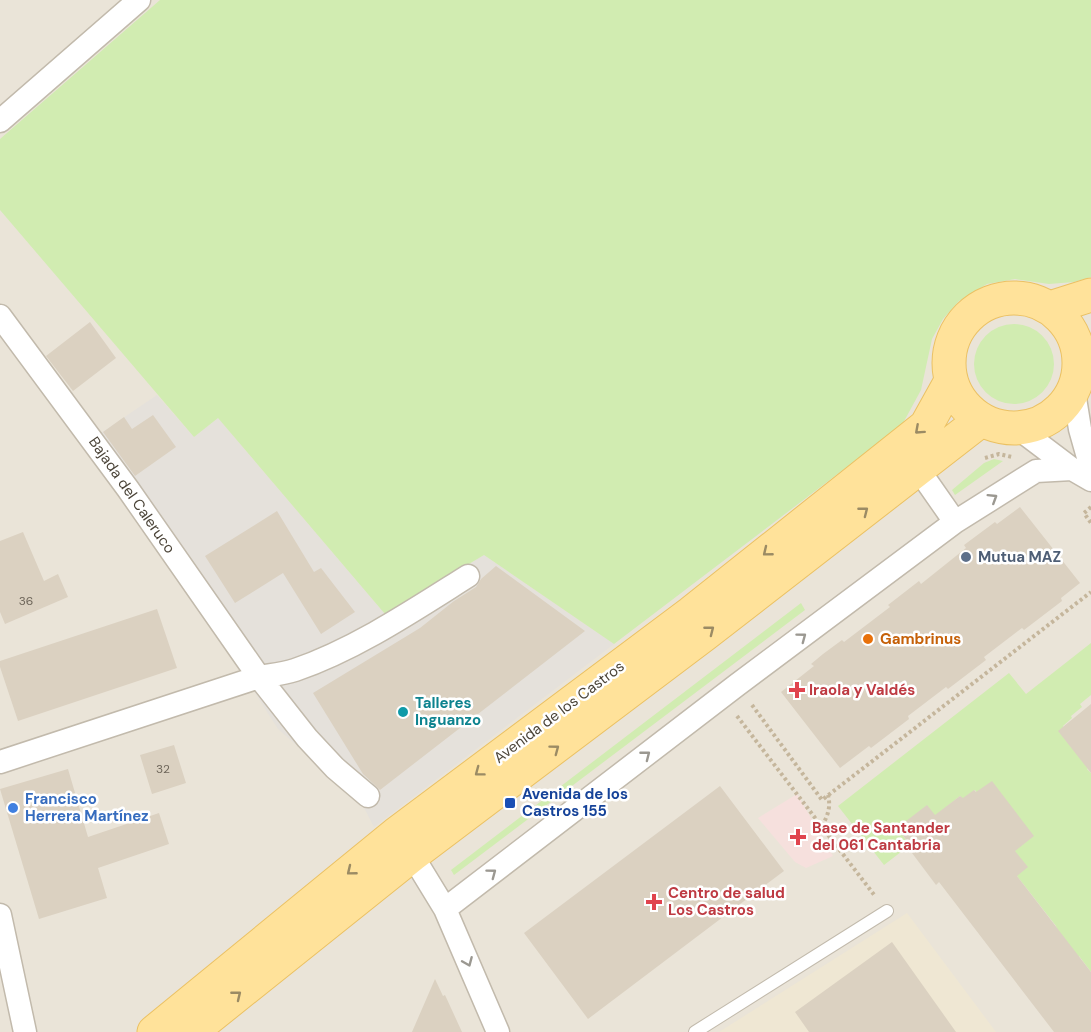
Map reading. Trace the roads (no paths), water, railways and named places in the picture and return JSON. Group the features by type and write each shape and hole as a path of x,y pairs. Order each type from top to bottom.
{"main road":[{"path":"1050,308 1091,295"},
{"path":"1007,298 1030,299 1050,308 1065,320 1085,348 1074,392 1050,418 1019,429 999,428 981,420 962,404 951,381 948,358 954,337 967,318 985,304 1007,298"},
{"name":"Avenida de los Castros","path":"154,1032 396,834 691,613 926,426 951,381"},
{"name":"Avenida de los Castros","path":"191,1032 412,855 574,734 981,420"}],"street":[{"path":"0,121 139,0"},
{"name":"Bajada del Caleruco","path":"0,316 128,489 259,678 335,768 368,796"},
{"path":"1074,392 1085,472"},
{"path":"1019,429 1085,472"},
{"path":"918,469 955,522"},
{"path":"445,909 955,522 1036,471 1085,472"},
{"path":"0,762 324,659 402,618 468,576"},
{"path":"412,855 445,909 498,1032"},
{"path":"0,915 25,1032"}],"lane":[{"path":"695,1032 887,911"}],"place":[{"name":"Mutua MAZ","path":"966,557"},
{"name":"Gambrinus","path":"868,639"},
{"name":"Iraola y Valdés","path":"797,690"},
{"name":"Talleres Inguanzo","path":"403,712"},
{"name":"Avenida de los Castros 155","path":"510,803"},
{"name":"Francisco Herrera Martínez","path":"13,808"},
{"name":"Base de Santander del 061 Cantabria","path":"798,837"},
{"name":"Centro de salud Los Castros","path":"654,902"}]}
